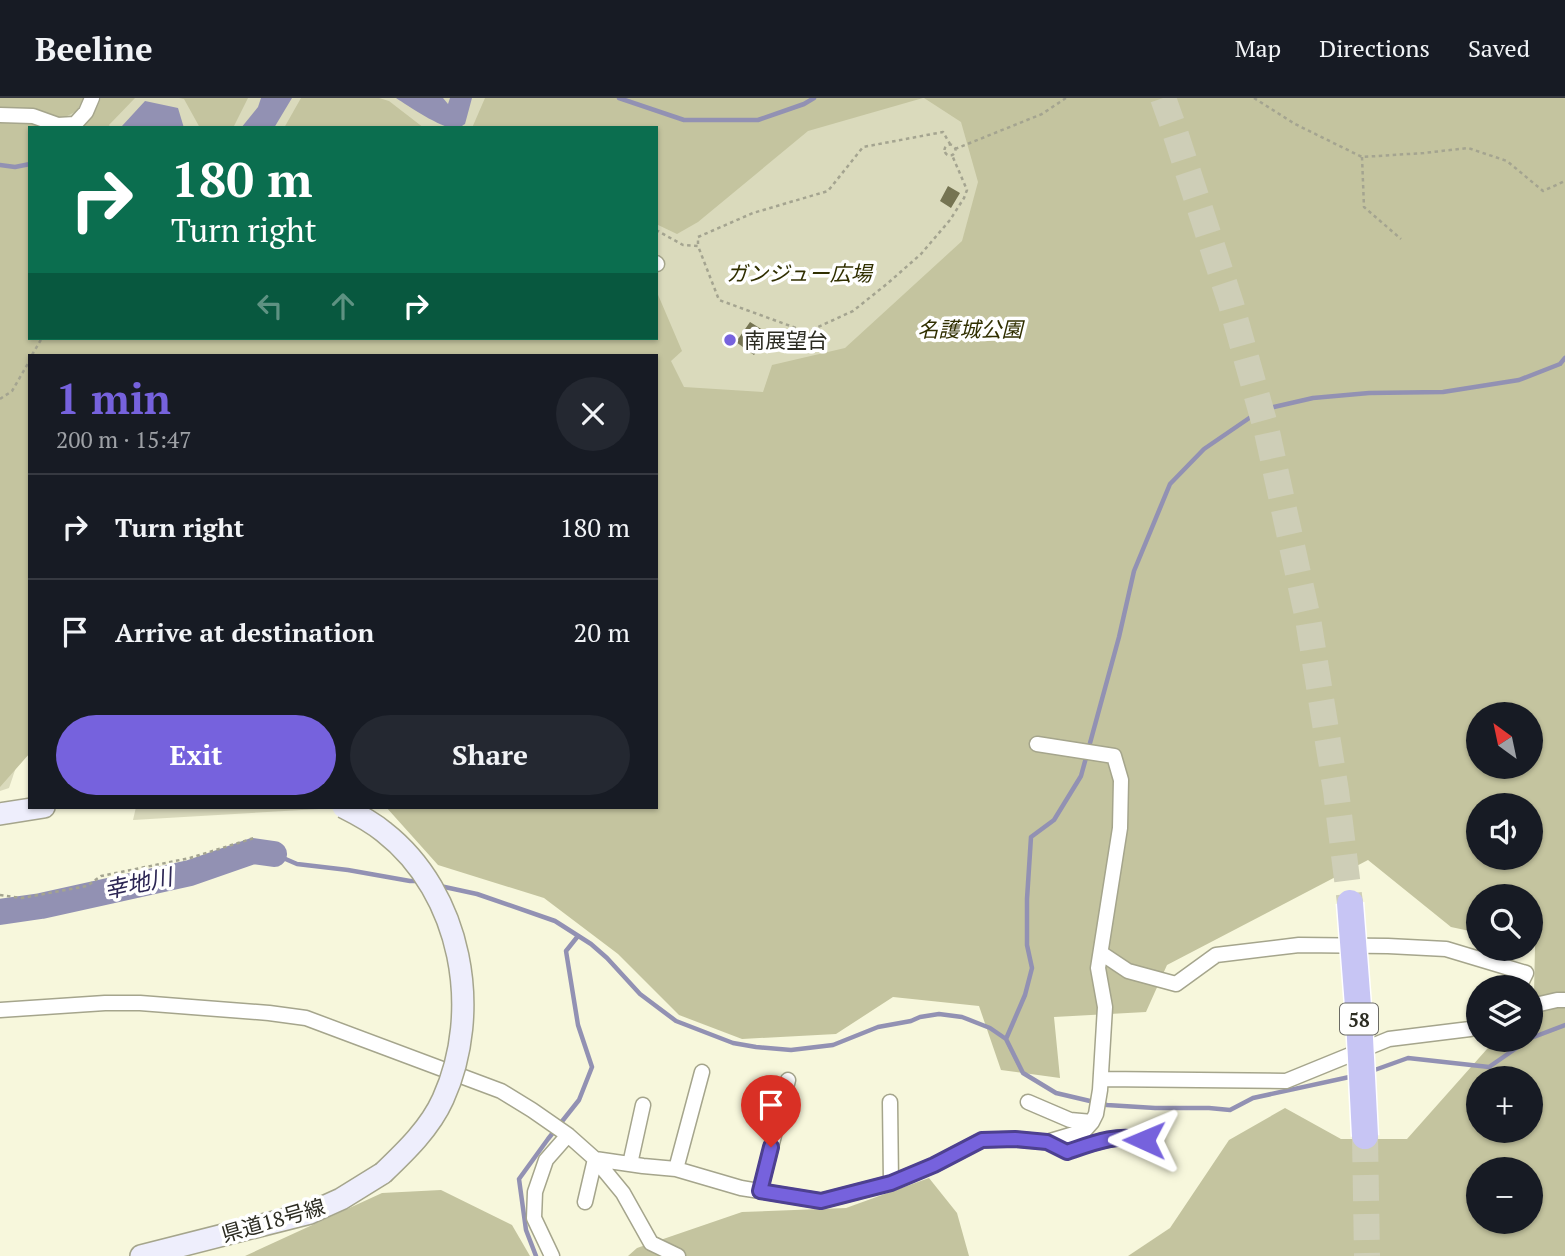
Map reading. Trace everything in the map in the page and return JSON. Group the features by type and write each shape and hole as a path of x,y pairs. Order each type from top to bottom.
{"highway":[{"name":"58","path":"1350,903 1365,1136"}],"main road":[{"path":"0,814 31,809"},
{"name":"県道18号線","path":"141,1256 310,1213 341,1199 383,1173 411,1145 435,1113 447,1088 458,1053 463,1024 461,971 454,940 433,891 418,867 385,832 347,809"}],"street":[{"path":"0,115 33,116 59,126 75,124 86,112 92,98"},
{"path":"1037,744 1114,756 1121,780 1120,828 1098,968 1105,1007 1100,1085 1094,1118 1084,1131 1047,1142"},
{"path":"1101,953 1128,971 1176,984 1216,955 1298,945 1446,949 1526,973 1525,975"},
{"path":"1543,1003 1565,1000"},
{"path":"0,1010 62,1004 128,1003 306,1018 502,1091 567,1134 595,1159 623,1193 652,1243 675,1255"},
{"path":"1100,1085 1286,1081 1390,1039 1466,1030"},
{"path":"676,1169 702,1072"},
{"path":"760,1191 788,1080"},
{"path":"890,1102 891,1183"},
{"path":"1028,1102 1070,1119 1094,1118"},
{"path":"630,1164 643,1105"},
{"path":"552,1256 534,1217 535,1192 546,1160 567,1134"},
{"path":"595,1159 676,1169 741,1188 821,1201 891,1183 982,1140 1047,1142 1067,1152 1100,1141 1129,1136 1144,1140"},
{"path":"585,1202 595,1159"}],"path":[{"path":"952,155 955,149 1042,114 1066,98"},
{"path":"1254,98 1295,124 1362,157 1468,148 1507,161 1543,191 1565,181"},
{"path":"952,155 967,190 964,198 950,220 921,254 853,311 807,332 719,300 698,246 698,237 754,213 828,191 863,147 943,132 955,149"},
{"path":"950,145 945,147 944,151 948,156 952,155"},
{"path":"1362,157 1364,207 1401,239"},
{"path":"658,231 683,245 698,246"},
{"path":"0,399 12,391 28,363"},
{"path":"0,895 22,898 87,886 102,876 190,858 254,838"}],"green space":[{"name":"名護城公園","path":"0,98 1467,98 830,636 658,358 658,354 28,354 28,732 9,788 0,791"},
{"path":"0,98 83,98 77,111 63,118 60,126 28,126 28,340 658,340 658,295 682,351 671,361 684,387 763,392 772,365 845,348 962,241 978,182 961,122 924,98 1565,98 1565,1256 1128,1256 1170,1228 1229,1140 1285,1108 1341,1139 1407,1139 1466,1073 1466,1143 1543,1143 1543,1066 1472,1066 1484,1052 1543,1052 1543,975 1534,975 1535,961 1543,961 1543,884 1466,884 1466,930 1451,927 1368,860 1167,965 1146,1012 1054,1017 1060,1078 1001,1070 979,1006 893,997 836,1034 742,1039 679,1015 618,954 544,898 438,865 388,809 658,809 658,354 28,354 28,755 0,787"},
{"path":"101,98 135,98 110,126 82,126"},
{"path":"179,98 248,98 234,126 199,126 184,99"},
{"path":"301,98 379,98 389,101 421,126 285,126"},
{"path":"485,98 923,98 808,131 698,222 677,234 658,225 658,126 473,126"},
{"path":"136,809 319,809 133,820"},
{"path":"929,1178 957,1213 969,1256 628,1256 637,1248 742,1212 846,1208"},
{"path":"441,1190 512,1225 530,1256 245,1256 382,1193"}],"water":[{"path":"261,98 292,98 275,126 243,126 258,107"},
{"path":"396,98 443,98 448,104 450,98 472,98 465,124 462,126 446,126"},
{"path":"145,101 178,108 183,126 122,126"}],"building":[{"path":"948,186 960,193 951,208 940,201"},
{"path":"750,322 769,334 754,355 736,342"}],"waterway":[{"path":"619,98 684,120 758,120 814,98"},
{"path":"0,165 15,167 28,164"},
{"path":"1006,1039 1025,995 1032,968 1027,945 1031,837 1054,820 1081,776 1134,571 1170,484 1204,449 1261,410 1313,398 1369,393 1443,392 1519,380 1560,364 1565,358"},
{"name":"幸地川","path":"0,912 41,906 190,873 253,851 274,854"},
{"path":"274,854 297,864 417,881"},
{"path":"440,886 477,894 555,921 591,944 640,994 676,1021 733,1043 791,1050 833,1045 878,1027 920,1017 939,1014 962,1017 990,1028 1006,1039 1023,1073 1056,1093 1107,1105 1155,1108 1230,1110 1253,1098 1354,1076"},
{"path":"536,1256 526,1230 519,1179 579,1100 592,1067 578,1025 566,951 578,936"},
{"path":"1543,1033 1565,1025"},
{"path":"1369,1072 1408,1058 1489,1067 1511,1052"}],"tunnel":[{"path":"1163,98 1231,304 1267,432 1308,619 1336,791 1350,903"},
{"path":"1365,1136 1367,1256"}],"place":[{"name":"南展望台","path":"730,340"}],"route":[{"path":"771,1147 760,1191 821,1201 891,1183 982,1140 1047,1142 1067,1152 1100,1141 1129,1136 1144,1140"}],"park label":[{"name":"ガンジュー広場","path":"799,273"}]}
